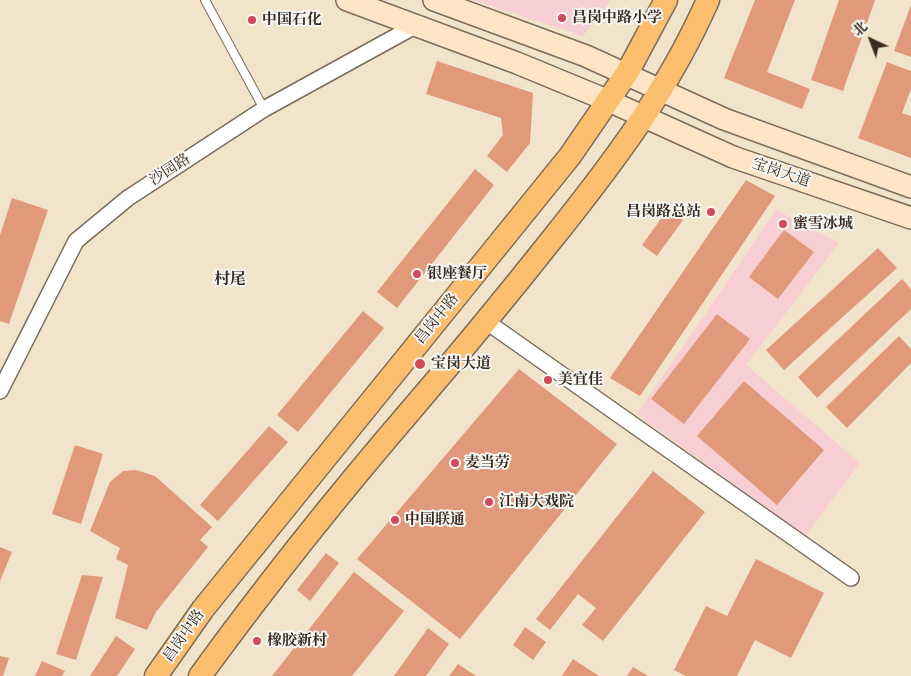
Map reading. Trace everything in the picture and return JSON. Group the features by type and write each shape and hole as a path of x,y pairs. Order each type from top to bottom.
{"main road":[{"name":"宝岗大道","path":"347,0 609,101 733,157 911,218"},
{"name":"宝岗大道","path":"434,0 554,43 627,73 724,119 911,187"},
{"name":"昌岗中路","path":"156,676 203,609 570,156 627,73 666,0"},
{"path":"200,676 266,588 363,466 487,322 580,205 645,117 662,90 680,60 708,0"}],"street":[{"name":"沙园路","path":"0,390 73,244 128,198 264,109 415,26"},
{"path":"487,322 851,578"}],"lane":[{"path":"205,0 264,109"}],"shaded area":[{"name":"昌岗中路小学","path":"473,0 611,0 583,36"},
{"path":"776,210 839,243 746,365 860,463 805,537 637,414"}],"building":[{"path":"755,0 795,0 767,72 810,89 802,109 724,78"},
{"path":"839,0 875,0 843,91 811,80"},
{"path":"911,5 911,57 894,51"},
{"path":"437,61 533,93 530,143 507,172 487,156 503,135 501,118 426,94"},
{"path":"887,62 911,71 911,89 902,113 911,116 911,158 858,138"},
{"path":"475,169 494,185 397,308 377,292"},
{"path":"746,180 775,196 640,396 610,378"},
{"path":"12,198 48,210 9,324 0,321 0,235"},
{"path":"668,209 683,220 657,256 642,245"},
{"path":"784,230 814,252 778,299 749,277"},
{"path":"878,248 897,268 784,370 766,350"},
{"path":"902,279 911,289 911,309 817,398 798,377"},
{"path":"363,311 384,328 298,432 277,415"},
{"path":"717,314 750,339 684,424 651,399"},
{"path":"899,336 911,349 911,363 847,428 826,407"},
{"name":"江南大戏院","path":"519,369 617,444 460,639 357,559"},
{"path":"744,381 824,450 777,505 697,436"},
{"path":"269,426 288,442 218,521 200,505"},
{"path":"75,445 103,454 81,524 52,514"},
{"path":"136,470 155,476 212,527 200,540 208,547 156,612 147,630 115,618 128,565 116,559 120,548 90,531 110,482 123,471"},
{"path":"653,471 705,512 603,641 582,625 596,608 578,594 550,630 536,619"},
{"path":"0,547 12,552 0,581"},
{"path":"326,553 339,563 310,601 297,590"},
{"path":"756,559 824,593 791,658 755,640 737,676 686,676 674,670 706,606 727,616"},
{"path":"354,572 404,611 352,676 272,676"},
{"path":"82,575 103,577 76,660 56,654"},
{"path":"525,627 546,642 533,660 513,645"},
{"path":"428,628 449,644 426,676 394,676"},
{"path":"116,636 135,649 117,676 90,676"},
{"path":"0,656 9,658 3,676 0,676"},
{"path":"573,659 599,676 562,676"},
{"path":"42,661 65,671 62,676 35,676"},
{"path":"458,664 476,676 449,676"},
{"path":"633,667 648,676 627,676"}],"place":[{"name":"昌岗中路小学","path":"562,18"},
{"name":"中国石化","path":"252,20"},
{"name":"昌岗路总站","path":"711,212"},
{"name":"蜜雪冰城","path":"783,224"},
{"name":"银座餐厅","path":"417,274"},
{"name":"宝岗大道","path":"420,364"},
{"name":"美宜佳","path":"548,380"},
{"name":"麦当劳","path":"455,463"},
{"name":"江南大戏院","path":"489,502"},
{"name":"中国联通","path":"395,520"},
{"name":"橡胶新村","path":"257,641"}],"district":[{"name":"村尾","path":"230,280"}]}
